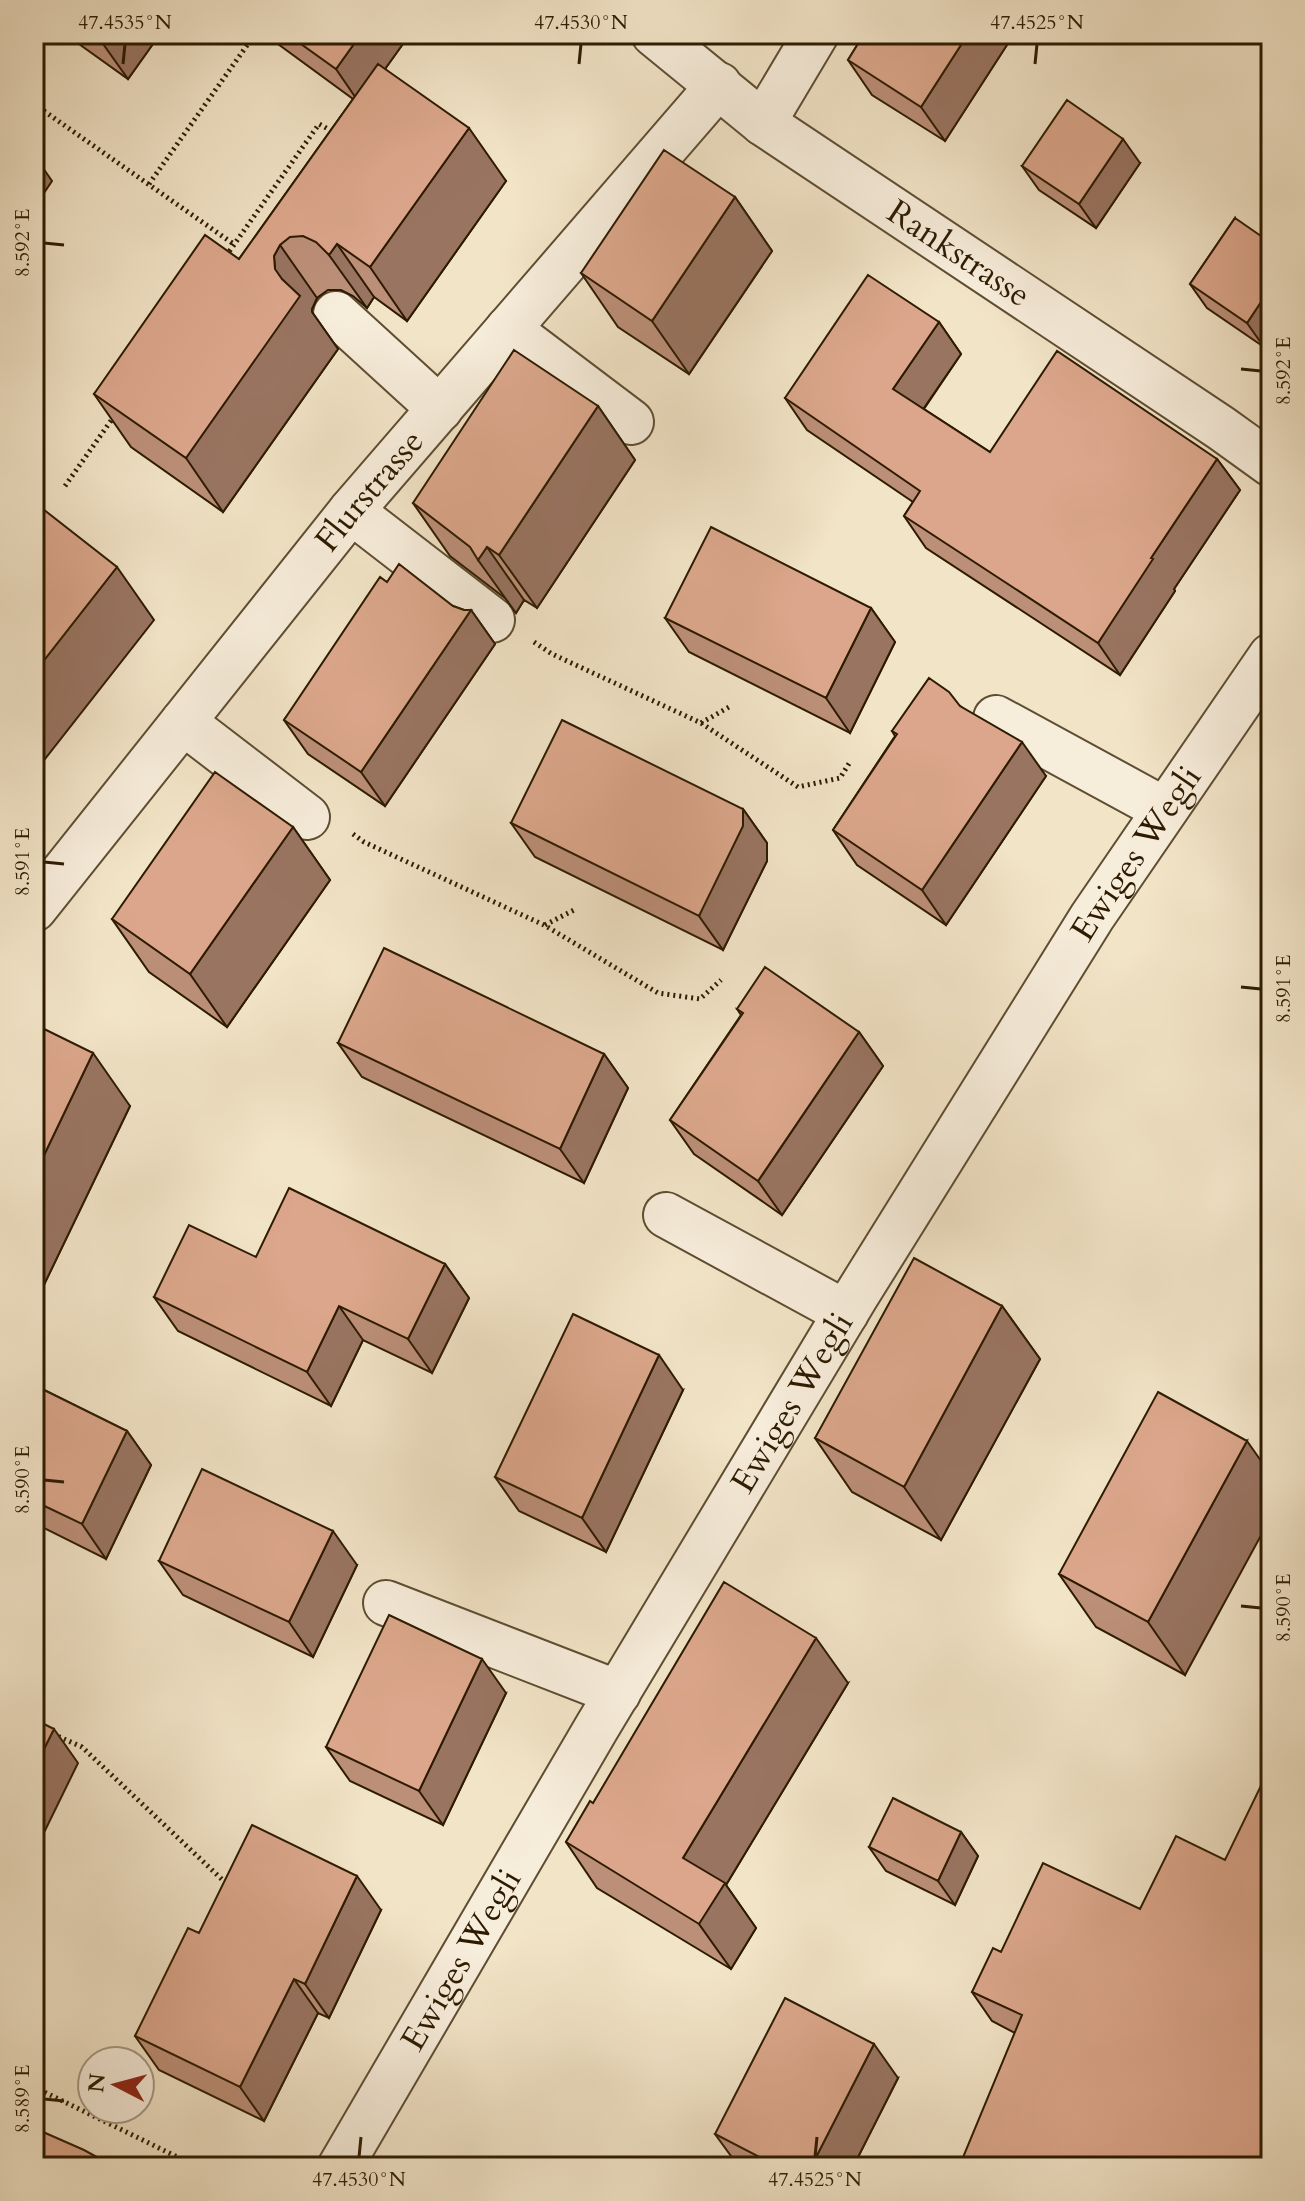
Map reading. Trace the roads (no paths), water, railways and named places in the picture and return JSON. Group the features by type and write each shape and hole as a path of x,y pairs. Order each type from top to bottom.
{"street":[{"name":"Rankstrasse","path":"654,34 763,123 1271,464"},
{"path":"763,123 816,34"},
{"name":"Flurstrasse","path":"34,909 351,511 719,85"},
{"path":"336,314 440,409"},
{"path":"508,329 631,422"},
{"path":"351,511 492,620"},
{"name":"Ewiges Wegli","path":"340,2167 618,1693 846,1313 1092,917 1271,656"},
{"path":"996,718 1165,810"},
{"path":"183,722 307,817"},
{"path":"666,1215 846,1313"},
{"path":"386,1603 618,1693"}]}
